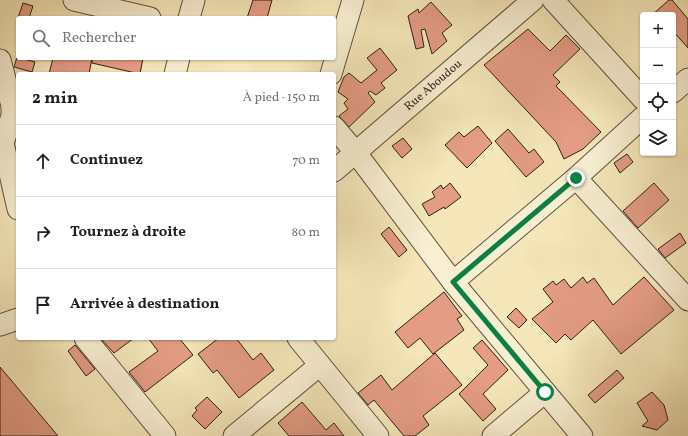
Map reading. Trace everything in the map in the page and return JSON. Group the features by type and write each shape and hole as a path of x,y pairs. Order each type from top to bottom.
{"street":[{"path":"74,0 142,16"},
{"path":"190,16 194,0"},
{"path":"336,47 350,7 364,0"},
{"name":"Rue Aboudou","path":"336,169 533,0"},
{"path":"553,0 640,95"},
{"path":"0,60 12,106 12,116 3,143 16,200"},
{"path":"176,72 178,60"},
{"path":"676,89 688,79"},
{"path":"453,282 576,178 640,120"},
{"path":"336,129 356,153 453,282 582,436"},
{"path":"576,178 686,293"},
{"path":"0,325 16,320"},
{"path":"87,340 165,436"},
{"path":"300,340 378,436"},
{"path":"234,436 320,365"},
{"path":"493,436 545,392"}],"building":[{"path":"253,0 272,0 268,16 248,16"},
{"path":"669,0 672,0 688,19 688,48 676,34 676,12 655,12"},
{"path":"431,2 452,25 442,33 447,41 432,54 425,29 421,30 424,47 416,49 408,16 418,9 419,13"},
{"path":"23,3 33,6 30,16 19,16"},
{"path":"528,29 550,51 566,35 580,49 553,75 560,82 556,86 601,132 583,149 564,159 556,142 484,65"},
{"path":"380,48 397,70 381,83 385,88 376,95 370,91 368,93 375,102 349,127 339,116 348,109 344,103 348,99 338,92 344,77 349,73 361,83 377,70 367,58"},
{"path":"16,60 28,60 35,62 32,72 14,67"},
{"path":"52,60 92,60 89,72 50,72"},
{"path":"92,60 143,60 140,72 131,72 92,63"},
{"path":"478,126 492,143 467,168 445,145 459,132 464,137"},
{"path":"508,129 529,153 534,149 544,162 526,177 495,141"},
{"path":"403,138 412,149 402,158 392,146"},
{"path":"627,154 633,162 620,173 614,163"},
{"path":"450,183 461,197 445,209 444,207 429,216 422,204 435,197 432,192 441,185 443,189"},
{"path":"654,183 669,200 638,228 623,211"},
{"path":"389,227 407,250 399,257 381,234"},
{"path":"680,233 686,243 665,258 658,249"},
{"path":"583,277 587,283 594,278 613,305 644,277 674,310 621,354 593,320 571,340 565,334 556,343 532,319 553,302 543,289 553,281 556,285 564,279 571,288"},
{"path":"444,292 462,316 457,319 464,330 433,354 420,338 408,348 395,332"},
{"path":"516,308 527,320 519,328 507,317"},
{"path":"102,340 131,340 114,353"},
{"path":"150,340 181,340 193,355 145,392 129,372 158,351"},
{"path":"216,340 238,340 253,360 261,353 274,370 239,398 217,370 213,373 198,354"},
{"path":"482,340 508,370 483,394 496,409 483,421 459,394 488,365 473,348"},
{"path":"75,345 95,369 86,376 68,351"},
{"path":"435,353 462,385 423,416 429,425 415,436 404,436 374,400 368,405 358,393 381,375 392,390"},
{"path":"0,367 58,436 0,436"},
{"path":"617,370 624,378 595,403 588,395"},
{"path":"652,392 664,405 668,420 657,430 642,426 648,421 637,403"},
{"path":"207,397 222,412 205,429 192,416 197,410 195,408"},
{"path":"302,402 326,430 334,423 344,436 289,436 278,423"}],"route":[{"path":"545,392 453,282 576,178"}]}
